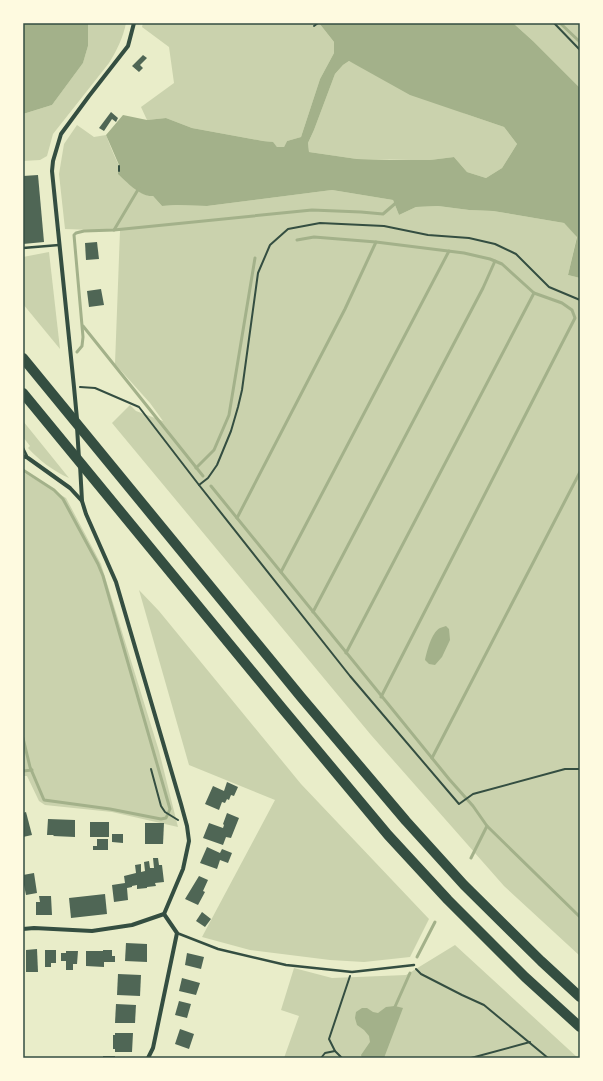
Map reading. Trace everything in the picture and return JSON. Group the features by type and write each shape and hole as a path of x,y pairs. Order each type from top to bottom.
{"highway":[{"path":"23,358 286,678 406,821 464,885 580,997"},
{"path":"23,393 388,835 448,900 519,972 580,1027"}],"street":[{"path":"23,929 34,928 92,931 132,925 164,914 183,869 189,841 187,826 179,796 116,582 86,514 82,501 74,387 52,171 53,161 61,134 128,46 134,23"},
{"path":"23,456 70,488 82,501"},
{"path":"148,1058 153,1048 177,933 164,914"}],"lane":[{"path":"23,248 60,245"},
{"path":"23,448 28,458"},
{"path":"177,933 218,949 286,965 352,972 414,965"}],"path":[{"path":"314,26 318,23"},
{"path":"554,23 580,50"},
{"path":"119,166 119,171"},
{"path":"199,485 208,478 217,465 231,431 238,407 242,390 258,273 270,245 288,229 320,223 384,226 428,236 469,238 495,244 516,254 549,288 580,300"},
{"path":"74,387 95,388 139,407 350,676 459,804 473,794 564,769 580,769"},
{"path":"151,769 161,806 165,812 170,815"},
{"path":"414,965 421,974 484,1005 548,1058"},
{"path":"342,1058 335,1051 329,1039 352,972"},
{"path":"471,1058 530,1042"},
{"path":"321,1058 325,1053 335,1051"}],"shaded area":[{"path":"23,23 88,23 88,46 83,63 52,105 23,114"},
{"path":"88,23 126,23 119,44 109,63 53,134 47,156 40,160 23,161 23,114 52,105 83,63 88,46"},
{"path":"143,23 319,23 334,42 334,53 320,79 301,137 287,141 284,147 277,147 272,142 192,128 166,118 147,120 141,107 174,83 169,47 142,27"},
{"path":"319,23 513,23 533,41 580,88 580,278 568,275 577,237 564,223 493,211 438,206 416,207 399,215 393,200 332,190 207,206 162,206 153,196 148,196 139,192 118,174 119,165 106,135 123,115 147,120 166,118 192,128 273,142 277,147 284,147 287,141 301,137 320,79 334,53 334,42","holes":["349,61 410,95 504,127 517,144 502,168 486,178 467,172 454,157 430,160 357,159 309,152 308,143 335,74"]},
{"path":"513,23 580,23 580,88 533,41"},
{"path":"349,61 466,114 504,127 517,144 502,168 486,178 467,172 454,157 430,160 357,159 309,152 308,143 335,74"},
{"path":"77,125 94,137 106,135 123,173 129,182 144,194 153,196 162,206 207,206 332,190 393,200 399,215 416,207 438,206 493,211 564,223 577,236 568,275 580,278 580,956 504,886 371,735 112,423 130,405 136,411 163,421 150,403 115,364 120,231 65,229 59,174 64,144"},
{"path":"49,252 60,349 23,304 23,257"},
{"path":"23,421 69,478 47,465 28,448 30,446 23,437"},
{"path":"23,472 66,498 101,564 159,751 178,827 112,812 45,805 39,801 27,776 23,776"},
{"path":"139,590 159,611 301,784 429,919 410,957 364,962 330,960 250,950 202,937 275,800 189,765"},
{"path":"446,626 449,629 450,640 442,657 435,665 429,664 425,660 432,638 437,630"},
{"path":"455,945 578,1058 284,1058 299,1016 281,1010 294,968 332,978 406,975"},
{"path":"395,1006 403,1008 384,1058 362,1058 361,1055 370,1042 369,1036 357,1025 355,1018 356,1012 362,1008 367,1008 378,1013 386,1007"}],"building":[{"path":"143,55 147,58 140,65 143,68 139,72 132,66"},
{"path":"111,112 118,118 116,122 112,119 104,131 99,128"},
{"path":"38,175 44,242 23,244 23,176"},
{"path":"97,242 99,259 86,260 85,243"},
{"path":"101,289 104,305 89,307 87,291"},
{"path":"227,782 238,787 234,796 231,795 229,800 227,799 225,803 222,802 219,810 205,804 213,786 224,791"},
{"path":"26,812 32,835 23,837 23,813"},
{"path":"227,813 239,818 231,838 226,837 223,845 203,838 209,823 223,828"},
{"path":"48,819 75,820 75,837 47,835"},
{"path":"90,822 109,822 109,837 90,837"},
{"path":"145,823 164,823 163,844 145,844"},
{"path":"112,834 123,834 123,843 112,842"},
{"path":"97,839 108,839 108,850 93,850 93,846 97,846"},
{"path":"207,847 220,853 222,849 232,853 228,863 220,860 217,869 200,863"},
{"path":"153,858 158,858 159,865 162,865 164,882 155,883 156,886 147,888 137,889 137,885 127,888 128,900 114,902 112,885 125,883 124,876 136,873 135,865 141,864 141,872 145,871 144,862 149,861 150,868 154,868"},
{"path":"34,873 37,893 26,895 23,885 23,875"},
{"path":"199,876 208,880 203,891 205,892 198,905 185,899"},
{"path":"105,894 107,914 71,918 69,898"},
{"path":"39,896 51,896 52,915 36,915 36,902 40,902"},
{"path":"202,912 211,919 205,927 196,921"},
{"path":"126,943 147,944 147,962 125,961"},
{"path":"37,949 38,972 26,972 26,950"},
{"path":"45,950 56,950 56,963 51,963 51,967 45,967"},
{"path":"112,950 112,956 115,956 115,962 104,962 104,967 86,966 86,951"},
{"path":"66,951 78,951 77,964 73,964 73,970 66,970 66,961 61,961 61,953 66,953"},
{"path":"187,953 204,957 201,969 185,965"},
{"path":"118,974 141,975 140,996 117,995"},
{"path":"182,978 200,983 196,995 179,991"},
{"path":"179,1001 191,1004 187,1018 175,1015"},
{"path":"116,1004 136,1005 135,1023 115,1023"},
{"path":"180,1029 194,1034 189,1049 175,1044"},
{"path":"115,1033 133,1033 132,1052 115,1052 115,1049 113,1049 113,1035 115,1035"},
{"path":"103,1056 115,1056 115,1058 103,1058"}],"waterway":[{"path":"560,23 580,42"},
{"path":"77,352 82,346 83,337 74,235 84,231 114,230 139,188"},
{"path":"114,230 312,210 383,214 397,202"},
{"path":"297,240 314,237 376,242 464,253 490,259 502,264 534,293 562,303 572,310 575,318 381,697"},
{"path":"237,518 345,309 376,242"},
{"path":"281,572 449,251"},
{"path":"196,468 214,450 229,415 255,258"},
{"path":"313,612 483,288 495,261"},
{"path":"346,653 534,293"},
{"path":"83,326 203,476"},
{"path":"23,470 54,490 63,499 103,576 170,809 166,818 161,819 110,809 44,800 30,767 23,738"},
{"path":"432,758 580,472"},
{"path":"211,486 449,779 473,806 487,826 471,858"},
{"path":"23,771 32,770"},
{"path":"487,826 580,917"},
{"path":"417,957 435,922"},
{"path":"394,1009 410,973"}]}
